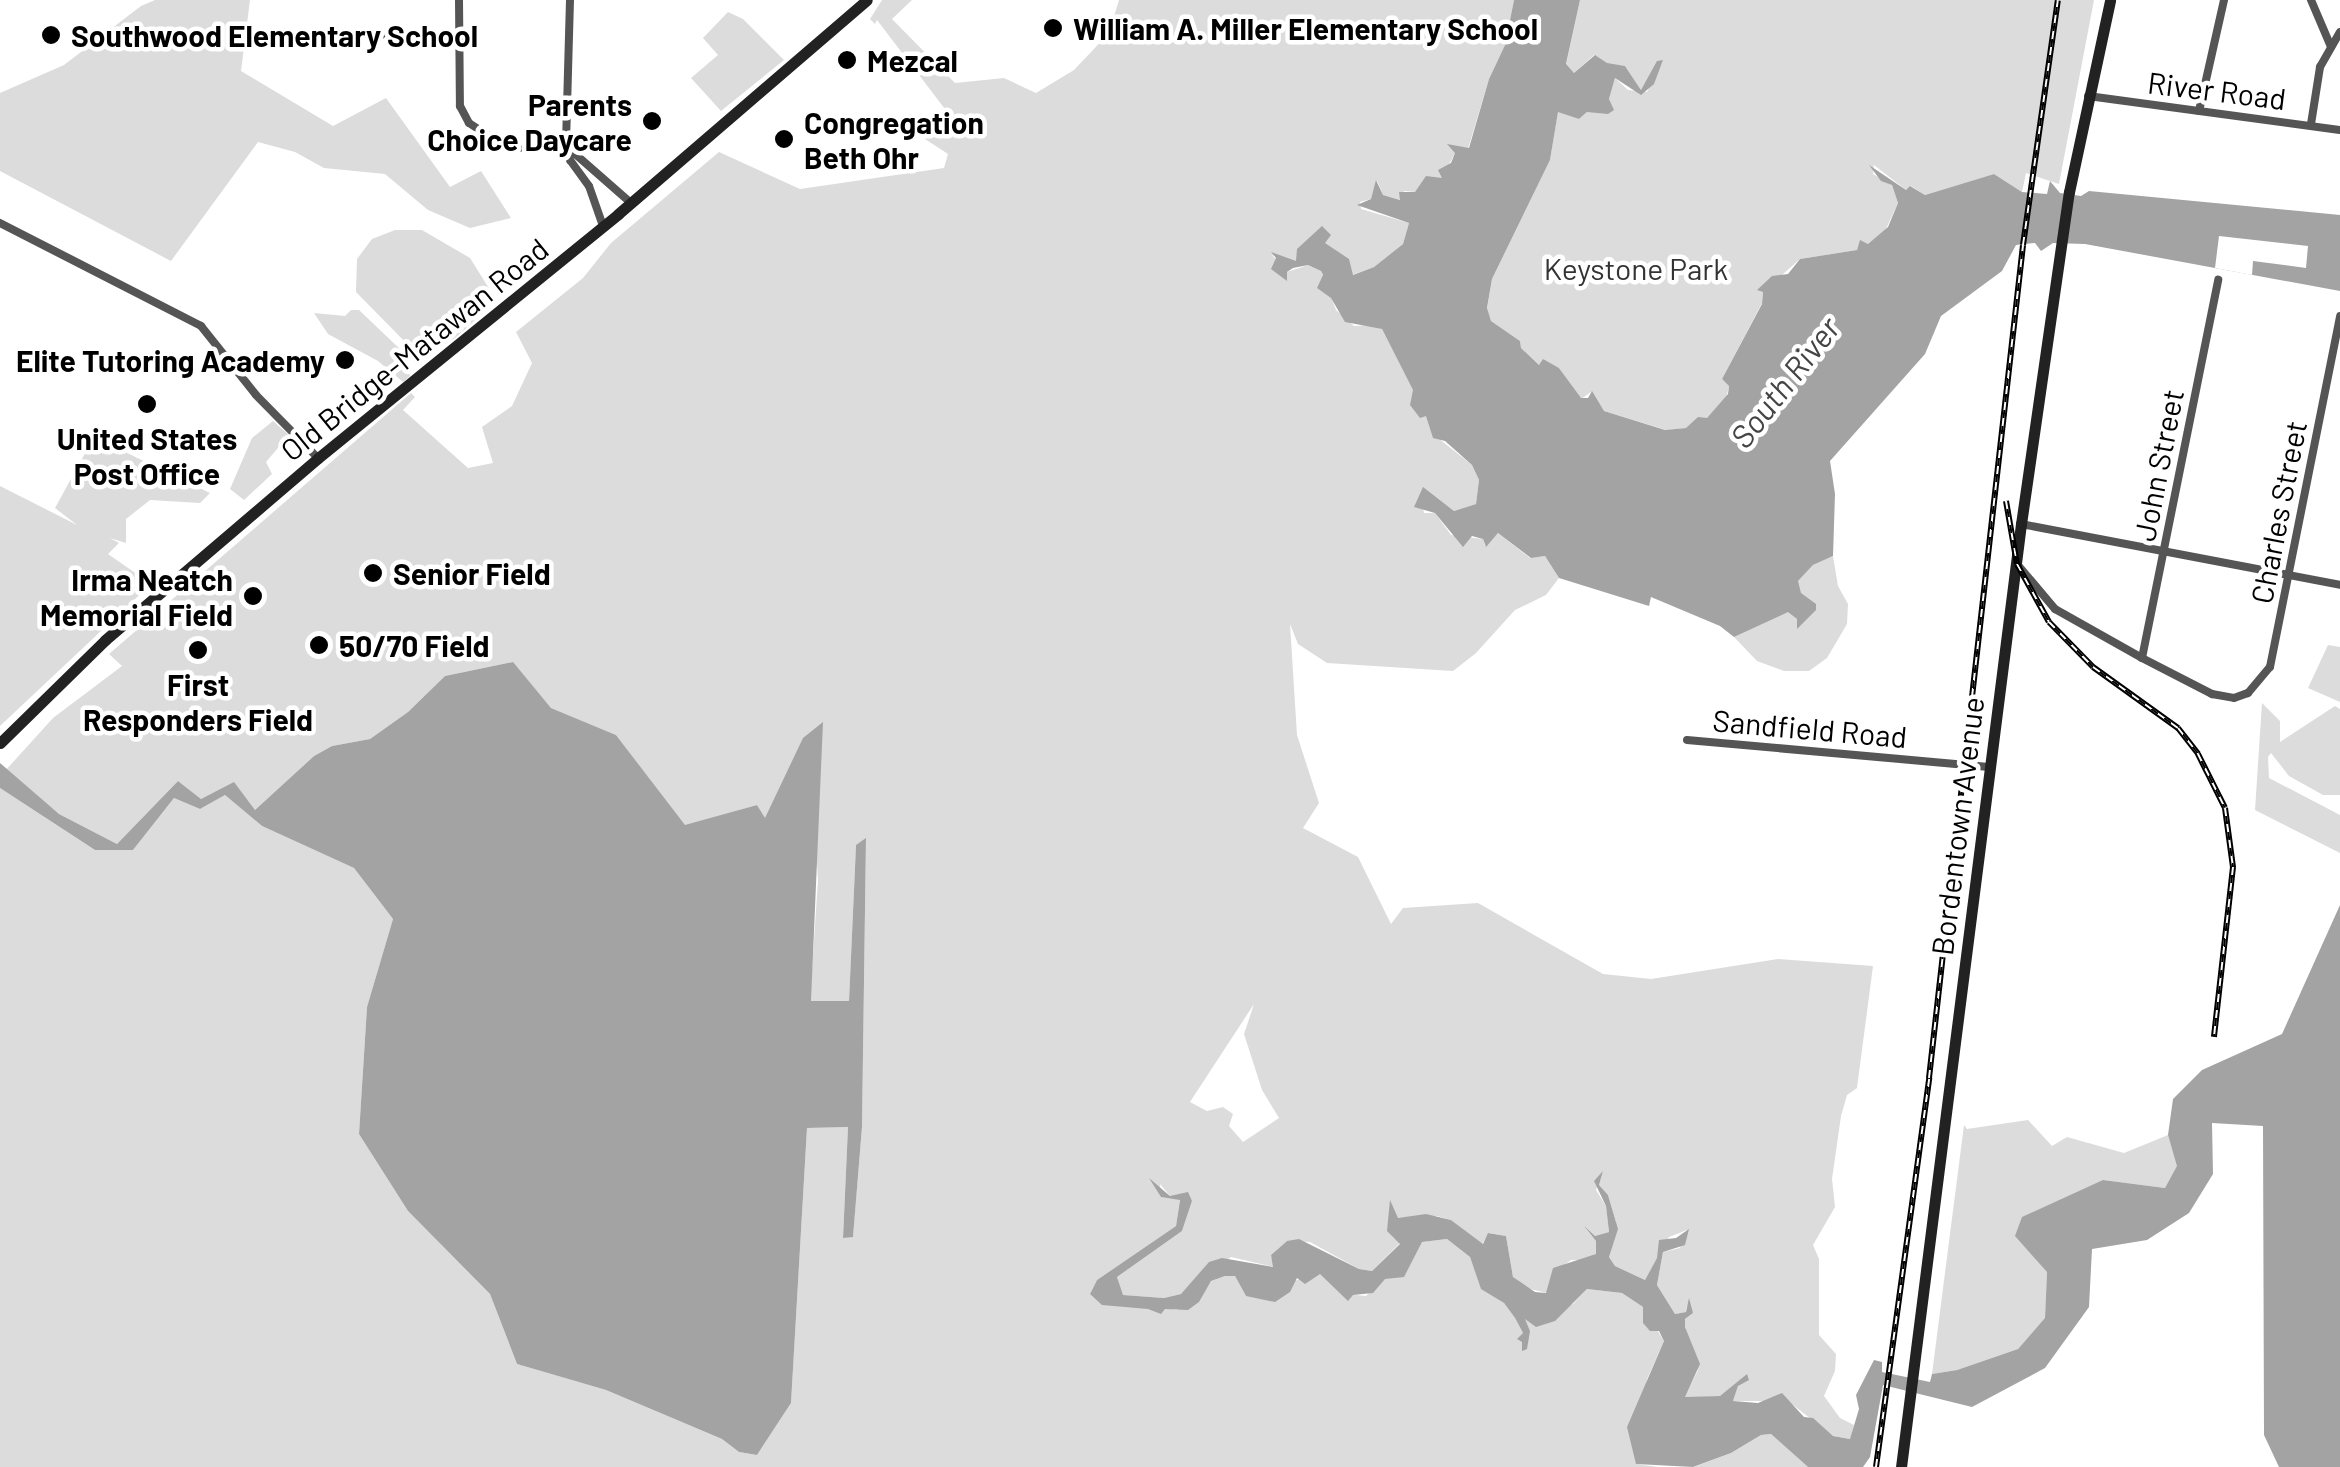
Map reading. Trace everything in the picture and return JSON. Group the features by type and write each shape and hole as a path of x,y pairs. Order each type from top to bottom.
{"main road":[{"name":"Old Bridge-Matawan Road","path":"1,742 105,640 318,458 604,226 867,0"},
{"name":"Bordentown Avenue","path":"1902,1467 2021,524 2069,192 2110,0"}],"street":[{"path":"458,0 460,106 469,123 507,148 566,146 631,203"},
{"path":"570,0 566,146 570,160 589,186 604,226"},
{"path":"2199,111 2224,0"},
{"path":"2311,0 2331,47"},
{"path":"2311,124 2317,80 2340,32"},
{"path":"317,43 339,34 458,35"},
{"name":"River Road","path":"2088,96 2340,130"},
{"path":"589,186 600,178"},
{"path":"0,223 201,326 256,395 318,458"},
{"name":"John Street","path":"2142,658 2218,280"},
{"name":"Charles Street","path":"2142,658 2212,694 2232,698 2262,682 2270,667 2340,316"},
{"path":"2021,524 2340,585"},
{"path":"2016,564 2055,609 2142,658"},
{"name":"Sandfield Road","path":"1687,740 1988,767"}],"green space":[{"path":"155,0 250,0 241,71 333,126 386,98 450,187 481,171 511,218 470,228 428,210 385,174 324,168 295,152 258,142 171,261 0,171 0,93 64,65 141,6"},
{"path":"882,0 912,0 892,19 955,83 1004,78 1036,93 1074,70 1109,33 1119,0 1514,0 1505,45 1489,79 1468,149 1455,153 1442,178 1415,192 1404,191 1401,200 1383,195 1377,180 1371,199 1360,202 1361,209 1409,223 1403,244 1374,267 1352,275 1324,242 1307,240 1296,262 1272,255 1287,272 1308,265 1321,271 1336,310 1354,326 1374,325 1382,329 1438,438 1472,465 1479,480 1476,504 1454,511 1437,498 1421,497 1424,513 1435,513 1451,535 1483,539 1485,546 1498,533 1530,558 1545,556 1559,578 1546,595 1515,610 1476,653 1453,671 1327,663 1298,644 1290,624 1297,735 1319,803 1303,828 1358,857 1391,924 1403,908 1478,903 1603,974 1651,979 1778,959 1873,966 1857,1088 1847,1095 1841,1116 1832,1179 1835,1207 1813,1245 1819,1259 1819,1335 1836,1354 1835,1371 1824,1396 1840,1418 1854,1425 1851,1439 1833,1436 1788,1401 1733,1401 1738,1386 1750,1376 1720,1396 1684,1398 1698,1370 1685,1327 1685,1319 1693,1313 1687,1305 1686,1312 1675,1314 1657,1285 1663,1252 1680,1248 1687,1230 1669,1237 1645,1280 1615,1266 1609,1257 1616,1222 1608,1195 1599,1185 1603,1171 1596,1190 1606,1206 1609,1232 1595,1236 1586,1229 1596,1241 1596,1254 1587,1260 1571,1260 1556,1271 1547,1293 1526,1288 1513,1277 1506,1236 1489,1233 1482,1244 1451,1220 1437,1216 1397,1218 1390,1201 1392,1236 1400,1243 1372,1271 1359,1269 1310,1242 1287,1241 1271,1255 1274,1267 1231,1257 1181,1294 1164,1298 1122,1295 1117,1277 1182,1231 1192,1201 1170,1196 1160,1184 1161,1197 1180,1199 1176,1226 1097,1280 1090,1294 1177,1310 1211,1281 1225,1276 1235,1276 1246,1296 1320,1273 1346,1294 1366,1296 1422,1242 1447,1239 1470,1257 1481,1288 1504,1303 1515,1318 1523,1333 1522,1351 1524,1318 1573,1304 1587,1289 1622,1293 1643,1307 1664,1341 1647,1379 1636,1464 1659,1467 0,1467 0,788 95,850 133,850 174,798 200,809 225,795 262,826 354,868 393,919 367,1007 359,1134 408,1211 490,1294 517,1364 606,1390 722,1439 739,1452 757,1455 791,1403 807,1128 848,1127 843,1238 853,1236 862,1127 866,840 856,845 849,1001 810,1001 818,880 815,832 764,819 757,805 685,826 616,735 551,708 512,662 445,676 408,712 370,739 332,746 314,756 255,810 234,783 201,799 178,781 117,844 59,814 5,771 53,718 122,666 109,654 411,393 415,397 403,410 468,468 493,463 482,427 512,406 532,363 516,332 583,278 611,243 719,152 800,189 944,168 948,154 925,139 948,113 877,20 875,24 870,19","holes":["1254,1004 1244,1034 1262,1090 1279,1118 1243,1142 1229,1126 1233,1114 1223,1107 1207,1111 1190,1102"]},
{"name":"Keystone Park","path":"1580,0 2094,0 2059,184 2026,173 2022,192 1994,174 1925,195 1911,186 1906,190 1874,165 1873,174 1892,185 1898,203 1885,231 1868,244 1861,241 1857,250 1800,259 1763,292 1762,303 1722,379 1729,386 1726,399 1707,418 1686,428 1666,430 1604,411 1591,392 1581,399 1559,368 1539,365 1521,348 1520,341 1491,321 1487,309 1492,279 1550,160 1558,111 1579,119 1587,112 1613,110 1609,99 1615,78 1628,90 1647,92 1663,61 1641,90 1625,66 1607,64 1594,55 1574,73 1566,65"},
{"path":"728,12 743,19 784,60 721,111 691,78 718,55 703,38"},
{"path":"395,230 422,230 470,258 490,290 491,301 482,314 455,338 424,355 416,353 356,292 357,259 372,239"},
{"path":"351,310 359,310 402,351 410,376 403,382 378,361 328,334 314,313 345,316"},
{"path":"273,421 289,435 266,462 272,474 244,500 230,489 252,438"},
{"path":"94,437 210,493 200,503 150,500 126,519 126,543 110,538 119,543 108,554 151,584 0,726 0,486 77,525 55,508"},
{"path":"1833,556 1838,586 1848,604 1847,624 1827,658 1809,671 1784,671 1757,661 1734,637 1788,611 1797,619 1797,627 1798,581 1813,565"},
{"path":"2328,645 2340,647 2340,702 2308,688"},
{"path":"2262,703 2280,721 2280,742 2335,706 2340,709 2340,795 2323,795 2289,776 2271,753 2268,757 2269,778 2340,815 2340,853 2255,810"},
{"path":"2028,1120 2052,1146 2067,1137 2124,1153 2168,1135 2178,1166 2165,1188 2103,1180 2016,1236 2047,1272 2045,1319 2018,1349 1957,1370 1932,1374 1964,1125 1967,1129"},
{"path":"1771,1434 1808,1467 1694,1467 1731,1453 1761,1435"}],"water":[{"name":"South River","path":"1514,0 1580,0 1566,64 1574,73 1595,55 1607,63 1625,66 1641,90 1657,61 1663,60 1654,84 1641,95 1615,78 1609,99 1614,110 1608,114 1587,112 1579,119 1558,112 1550,160 1492,279 1487,308 1491,321 1520,341 1521,348 1539,365 1543,359 1559,368 1581,398 1588,398 1592,391 1604,411 1665,430 1686,428 1698,417 1707,418 1728,394 1729,386 1722,379 1762,304 1763,292 1757,290 1772,276 1788,274 1800,259 1857,250 1860,240 1868,244 1888,227 1898,203 1892,185 1881,181 1869,165 1906,190 1910,186 1925,195 1994,174 2022,192 2047,194 2050,181 2060,193 2081,196 2089,191 2340,215 2340,291 2085,244 2053,243 2041,251 2035,243 2016,245 2002,271 1941,316 1925,354 1830,461 1835,494 1833,556 1813,565 1798,581 1801,593 1816,604 1816,610 1797,629 1797,619 1788,612 1734,637 1720,626 1651,597 1649,606 1559,578 1545,556 1531,558 1498,533 1486,547 1483,539 1472,536 1463,547 1435,513 1414,507 1423,487 1454,511 1476,504 1479,480 1472,465 1445,441 1433,438 1426,416 1420,418 1410,405 1413,390 1382,329 1345,322 1331,298 1317,288 1321,271 1308,265 1293,268 1287,272 1287,281 1271,269 1276,258 1271,252 1296,261 1297,249 1322,226 1331,235 1325,243 1349,259 1353,275 1374,267 1403,244 1409,223 1357,205 1371,199 1376,180 1383,195 1400,200 1399,192 1415,192 1426,176 1442,178 1438,170 1451,163 1455,153 1447,144 1469,148 1489,79 1505,45"},
{"path":"513,662 551,708 616,735 685,825 757,805 765,818 803,738 823,722 811,1001 849,1001 856,845 866,838 862,1127 853,1237 843,1238 848,1127 807,1128 791,1403 757,1455 739,1452 722,1439 606,1390 517,1364 490,1294 408,1211 359,1134 367,1007 393,919 354,868 262,826 225,795 200,809 174,798 133,850 95,850 0,788 0,763 59,814 117,844 178,781 201,799 234,782 255,810 314,756 332,746 370,739 408,712 445,676"},
{"path":"2340,905 2340,1467 2279,1467 2264,1435 2263,1126 2212,1123 2213,1174 2189,1213 2147,1240 2092,1249 2089,1307 2045,1368 1972,1407 1883,1385 1870,1457 1863,1467 1808,1467 1771,1434 1693,1467 1636,1464 1627,1427 1664,1341 1659,1331 1650,1331 1643,1323 1643,1307 1622,1293 1587,1289 1555,1321 1536,1327 1525,1319 1530,1331 1527,1349 1522,1351 1522,1342 1517,1339 1523,1333 1515,1318 1504,1303 1481,1289 1470,1257 1447,1239 1422,1242 1404,1277 1385,1279 1373,1293 1353,1295 1348,1301 1320,1274 1305,1284 1297,1278 1290,1292 1275,1302 1246,1296 1235,1276 1225,1276 1211,1281 1199,1302 1188,1310 1165,1309 1161,1314 1102,1305 1090,1294 1097,1280 1176,1226 1180,1200 1161,1197 1149,1178 1170,1196 1188,1192 1192,1201 1182,1231 1117,1277 1123,1295 1164,1298 1181,1294 1209,1262 1222,1258 1273,1267 1271,1255 1287,1241 1299,1239 1359,1269 1372,1271 1400,1244 1387,1231 1390,1200 1398,1218 1426,1214 1451,1220 1483,1244 1488,1233 1506,1236 1513,1277 1535,1292 1546,1293 1553,1268 1596,1254 1596,1241 1584,1226 1595,1236 1609,1232 1606,1206 1594,1181 1603,1171 1599,1185 1608,1195 1618,1229 1609,1257 1615,1266 1645,1280 1657,1258 1659,1240 1676,1238 1689,1229 1685,1245 1663,1252 1657,1285 1675,1314 1686,1312 1689,1298 1693,1313 1685,1319 1685,1327 1700,1364 1685,1397 1720,1396 1747,1374 1749,1380 1738,1386 1733,1401 1758,1403 1782,1393 1804,1417 1813,1418 1833,1436 1850,1439 1859,1409 1856,1395 1874,1360 1882,1362 1882,1372 1930,1382 1932,1374 1957,1370 2018,1349 2045,1318 2047,1272 2015,1236 2022,1217 2103,1180 2165,1188 2177,1166 2168,1135 2173,1099 2202,1070 2282,1034"}],"pier":[{"path":"2219,236 2308,246 2306,268 2253,261 2252,275 2215,268"}],"railway":[{"path":"1876,1467 1929,1078 2023,245 2058,0"},
{"path":"2006,501 2017,564 2049,622 2093,667 2178,728 2198,754 2225,808 2233,867 2214,1037"}],"place":[{"name":"William A. Miller Elementary School","path":"1053,28"},
{"name":"Southwood Elementary School","path":"51,35"},
{"name":"Mezcal","path":"847,60"},
{"name":"Parents Choice Daycare","path":"652,121"},
{"name":"Congregation Beth Ohr","path":"784,139"},
{"name":"Elite Tutoring Academy","path":"345,360"},
{"name":"United States Post Office","path":"147,404"},
{"name":"Senior Field","path":"373,573"},
{"name":"Irma Neatch Memorial Field","path":"253,596"},
{"name":"50/70 Field","path":"319,645"},
{"name":"First Responders Field","path":"198,650"}]}
